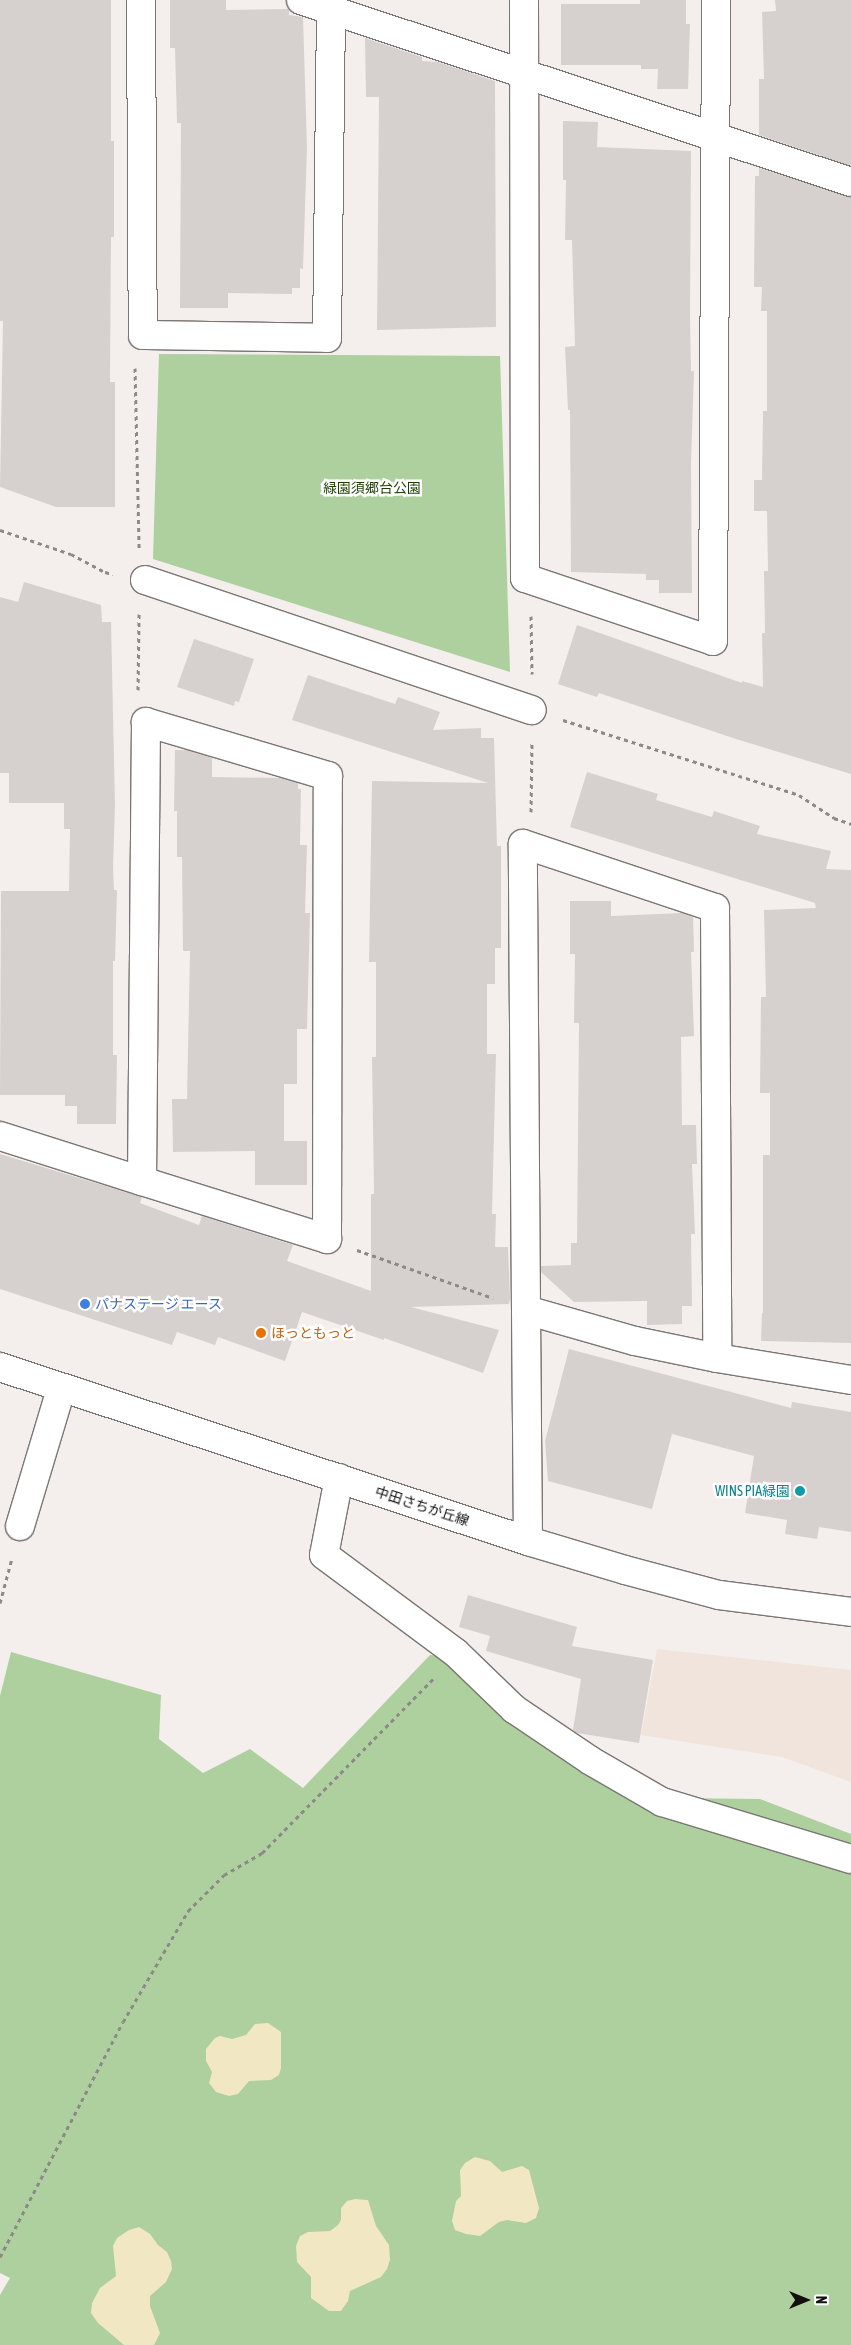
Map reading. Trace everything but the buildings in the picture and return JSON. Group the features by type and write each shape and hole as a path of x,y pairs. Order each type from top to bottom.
{"street":[{"path":"141,0 143,336 327,338 331,5"},
{"path":"301,0 331,5 524,74 851,182"},
{"path":"524,0 524,578 713,641 717,138 716,0"},
{"path":"145,580 532,723"},
{"path":"0,1136 142,1181 327,1239 328,776 146,722 142,1181"},
{"path":"528,1541 523,844 715,908 717,1358"},
{"path":"526,1310 635,1341 717,1358 851,1380"},
{"name":"中田さちが丘線","path":"0,1367 528,1541 625,1570 719,1595 851,1612"},
{"path":"17,1539 61,1388"},
{"path":"338,1478 324,1555 456,1653 514,1709 591,1761 662,1802 851,1859"}],"path":[{"path":"143,336 135,361 138,548 145,580 139,604 138,695 146,722"},
{"path":"0,530 71,554 105,572 145,580"},
{"path":"531,610 532,682"},
{"path":"531,813 532,723 798,795 834,818 851,824"},
{"path":"327,1239 526,1310"},
{"path":"0,1603 17,1539"},
{"path":"0,2257 123,2022 188,1910 224,1875 262,1853 456,1653"}],"shaded area":[{"path":"657,1649 851,1670 851,1782 782,1757 641,1735"}],"green space":[{"name":"緑園須郷台公園","path":"159,354 500,356 510,672 153,559"},
{"path":"11,1652 161,1695 159,1739 203,1773 250,1749 303,1788 430,1655 467,1658 525,1712 672,1798 760,1799 851,1834 851,2345 0,2345 0,2295 10,2278 0,2273 0,1696"}],"sand":[{"path":"268,2023 281,2032 281,2068 279,2075 271,2080 249,2081 238,2094 229,2096 216,2092 209,2083 212,2072 206,2061 206,2049 215,2038 220,2036 232,2039 246,2035 255,2024"},
{"path":"475,2157 490,2161 502,2172 522,2166 529,2170 539,2208 536,2218 526,2223 507,2220 499,2222 480,2236 455,2230 452,2221 456,2201 461,2196 460,2170 465,2163"},
{"path":"355,2199 368,2200 376,2226 389,2245 390,2260 387,2269 381,2277 350,2291 348,2301 341,2311 329,2311 311,2298 311,2277 297,2262 296,2246 300,2236 308,2232 330,2231 338,2225 341,2220 341,2208 347,2201"},
{"path":"139,2227 150,2234 158,2245 167,2252 172,2269 166,2282 150,2296 150,2306 160,2333 154,2345 124,2345 98,2323 91,2313 92,2303 100,2288 116,2276 113,2246 117,2238 129,2230"}],"place":[{"name":"パナステージ エース","path":"85,1304"},
{"name":"ほっともっと","path":"261,1333"},
{"name":"WINS PIA緑園","path":"800,1491"}]}
